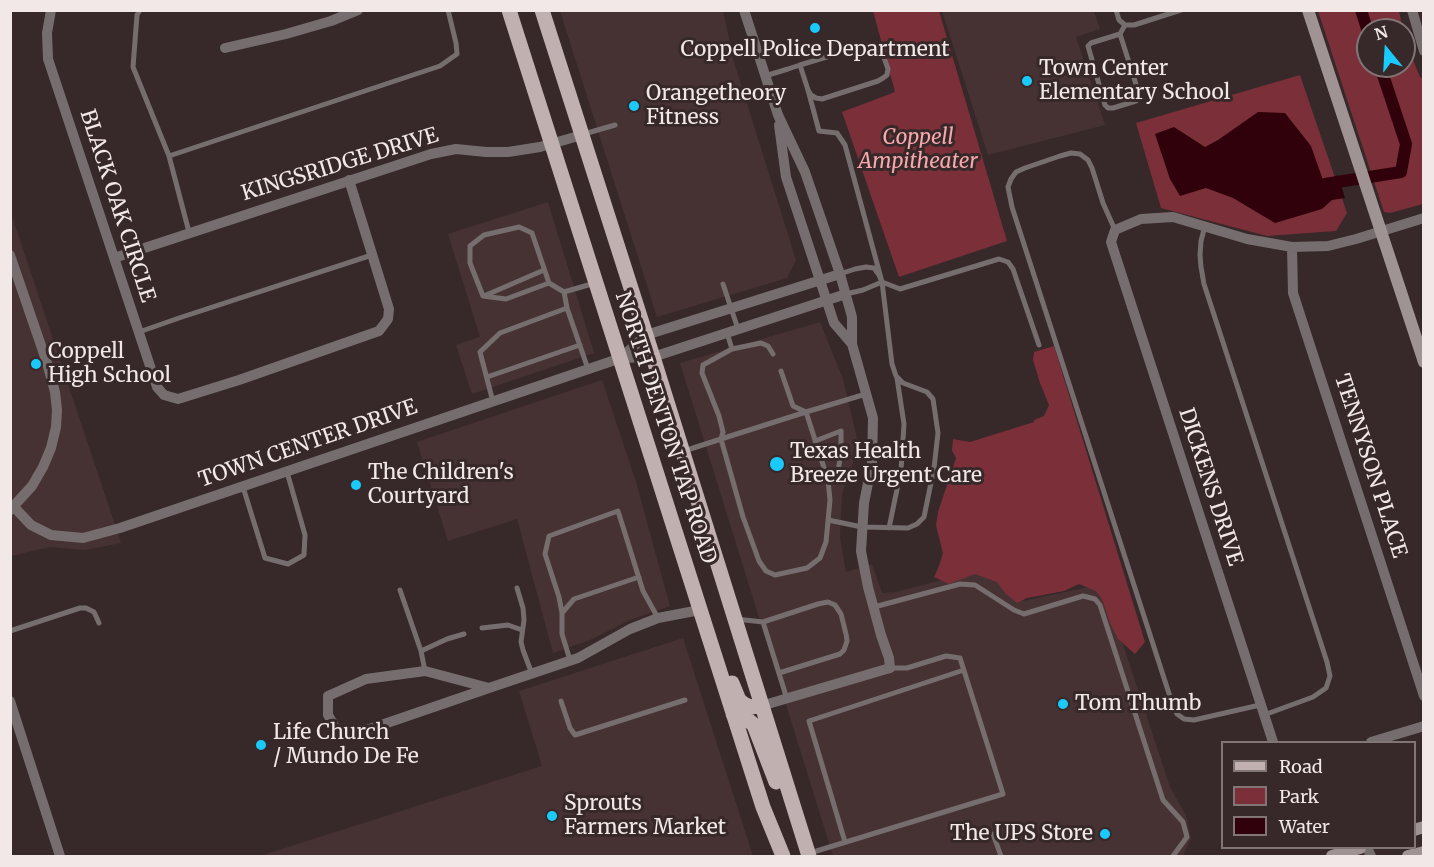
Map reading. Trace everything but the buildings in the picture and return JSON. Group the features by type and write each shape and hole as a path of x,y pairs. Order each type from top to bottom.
{"main road":[{"name":"NORTH DENTON TAP ROAD","path":"509,10 763,807 783,856"},
{"name":"NORTH DENTON TAP ROAD","path":"542,10 809,855"},
{"path":"703,617 721,648 739,700 750,707 761,706"},
{"path":"733,714 754,725 774,779 793,807"}],"street":[{"name":"BLACK OAK CIRCLE","path":"51,10 47,33 48,59 157,387 164,395 178,399 379,331 388,319 389,309 372,255"},
{"path":"225,48 286,34 331,21 358,10"},
{"path":"744,10 778,115 805,172 840,274 852,317 852,344 873,418 872,463 864,503 861,551 867,587 890,668 761,706"},
{"path":"1308,10 1424,362"},
{"path":"1412,10 1424,51"},
{"path":"778,115 786,177 826,301 834,323 852,344"},
{"name":"KINGSRIDGE DRIVE","path":"114,258 431,154 456,149 508,152 540,147 582,135"},
{"path":"349,180 372,255"},
{"path":"1115,230 1141,219 1173,217 1247,239 1292,247 1328,246 1424,218"},
{"name":"DICKENS DRIVE","path":"1115,230 1111,242 1273,741"},
{"name":"TENNYSON PLACE","path":"1292,247 1293,293 1424,696"},
{"path":"10,255 47,363 57,410 51,448 43,467 32,486 12,509"},
{"name":"TOWN CENTER DRIVE","path":"621,358 646,335 840,274"},
{"name":"TOWN CENTER DRIVE","path":"12,509 31,525 51,535 83,538 243,487 621,358 653,357 846,294"},
{"path":"489,688 426,671 366,679 328,696 328,715 336,729 358,733 531,674 570,660 604,644 630,628 658,618 703,617"},
{"path":"10,701 60,856"},
{"path":"1374,741 1424,726"},
{"path":"1332,856 1356,849"},
{"path":"1408,856 1424,852"}],"lane":[{"path":"140,10 137,15 134,67 169,156 189,233"},
{"path":"169,156 440,66 457,54 448,10"},
{"path":"1116,10 1119,20 1125,25 1134,25 1181,10"},
{"path":"1120,34 1140,97 1136,101 1108,108 1105,105 1088,46 1120,34 1125,25"},
{"path":"765,76 863,46 874,46 882,52 888,69 887,75 878,81 822,99 811,95 808,90"},
{"path":"800,65 819,131 837,133 845,145 882,282 892,364 897,377 904,424 901,470 889,528"},
{"path":"582,135 615,125"},
{"path":"1115,230 1105,210 1092,168 1088,160 1080,154 1071,153 1025,168 1016,172 1011,179 1008,187 1012,207 1173,706 1177,714 1184,719 1194,720 1261,710 1313,697 1326,688 1330,676 1204,284 1200,255 1205,226"},
{"path":"483,296 470,263 470,246 484,236 519,227 532,233 549,283 564,292 596,282"},
{"path":"139,333 372,255"},
{"path":"846,294 882,282 900,289 999,259 1008,262 1013,269 1039,345"},
{"path":"840,274 866,267 874,268 882,282"},
{"path":"483,296 544,270"},
{"path":"483,296 506,299 549,283"},
{"path":"723,284 731,308 732,349"},
{"path":"564,292 567,308 588,370"},
{"path":"493,402 480,352 500,333 567,308"},
{"path":"773,354 768,346 761,343 732,349 703,365 702,373 719,416 723,432 721,440 743,517 759,561 766,571 775,575 807,568 820,558 826,542 830,500 828,480 806,412 793,406 781,371"},
{"path":"487,377 580,345"},
{"path":"828,520 862,527 908,528 924,518 938,433 933,399 927,392 903,383 897,377"},
{"path":"682,451 867,394"},
{"path":"815,441 841,431 838,472 828,480"},
{"path":"243,487 265,558 288,564 304,555 305,535 287,472"},
{"path":"570,660 562,633 559,597 545,554 549,536 618,511 643,591 658,618"},
{"path":"562,613 574,599 639,577"},
{"path":"873,608 960,585 975,585 1024,614 1083,596 1095,599 1100,605 1163,800 1183,822 1187,837 1173,856"},
{"path":"517,588 524,620 522,650 531,674"},
{"path":"400,590 426,671"},
{"path":"735,619 763,622 818,604 828,602 835,605 841,614 847,641 844,650 840,654 779,673"},
{"path":"10,630 80,608 94,612 99,623"},
{"path":"763,622 787,699"},
{"path":"482,628 508,625 522,630"},
{"path":"421,651 464,634"},
{"path":"809,855 1003,794 960,658 946,656 907,668 890,668"},
{"path":"845,842 808,721 964,670"},
{"path":"561,701 570,728 575,735 685,700"},
{"path":"993,834 1001,856"}],"shaded area":[{"path":"560,11 723,11 734,62 796,260 787,278 657,317"},
{"name":"Town Center Elementary School","path":"942,11 1094,11 1100,29 1076,37 1105,125 988,155"},
{"path":"548,202 594,353 472,394 456,345 480,337 448,234"},
{"name":"Coppell High School","path":"10,210 121,543 85,550 50,547 11,556"},
{"path":"820,322 843,379 859,447 842,494 840,538 846,572 872,564 882,593 951,578 971,570 1000,581 1023,601 1103,584 1170,787 1186,815 1191,838 1183,856 833,856 680,363"},
{"path":"602,380 636,482 670,606 630,620 590,640 553,653 517,519 448,541 417,442"},
{"path":"683,638 753,856 260,856 542,766 519,691"}],"green space":[{"name":"Coppell Ampitheater","path":"873,11 939,11 1007,241 899,277 842,112 895,92"},
{"path":"1318,11 1399,11 1400,18 1356,18 1356,78 1416,78 1416,67 1423,79 1423,204 1390,213 1384,212"},
{"path":"1300,75 1347,213 1336,231 1267,236 1161,208 1136,123"},
{"path":"1054,346 1145,642 1135,654 1118,639 1102,599 1096,591 1079,584 1064,591 1027,598 1017,603 997,582 975,574 949,584 934,577 943,553 936,525 938,512 956,458 952,451 953,439 970,442 1034,422 1044,416 1049,405 1033,360 1034,352"}],"water":[{"path":"1258,112 1285,113 1311,146 1324,183 1338,175 1345,198 1332,200 1322,209 1275,223 1233,198 1206,188 1180,196 1170,179 1155,134 1174,127 1205,147"}],"waterway":[{"path":"1361,10 1364,18"},
{"path":"1325,184 1401,172 1406,144 1384,78"}],"place":[{"name":"Coppell Police Department","path":"815,28"},
{"name":"Town Center Elementary School","path":"1027,81"},
{"name":"Orangetheory Fitness","path":"634,106"},
{"name":"Coppell High School","path":"36,364"},
{"name":"Texas Health Breeze Urgent Care","path":"777,464"},
{"name":"The Children's Courtyard","path":"356,485"},
{"name":"Tom Thumb","path":"1063,704"},
{"name":"Life Church / Mundo De Fe","path":"261,745"},
{"name":"Sprouts Farmers Market","path":"552,816"},
{"name":"The UPS Store","path":"1105,834"}]}
